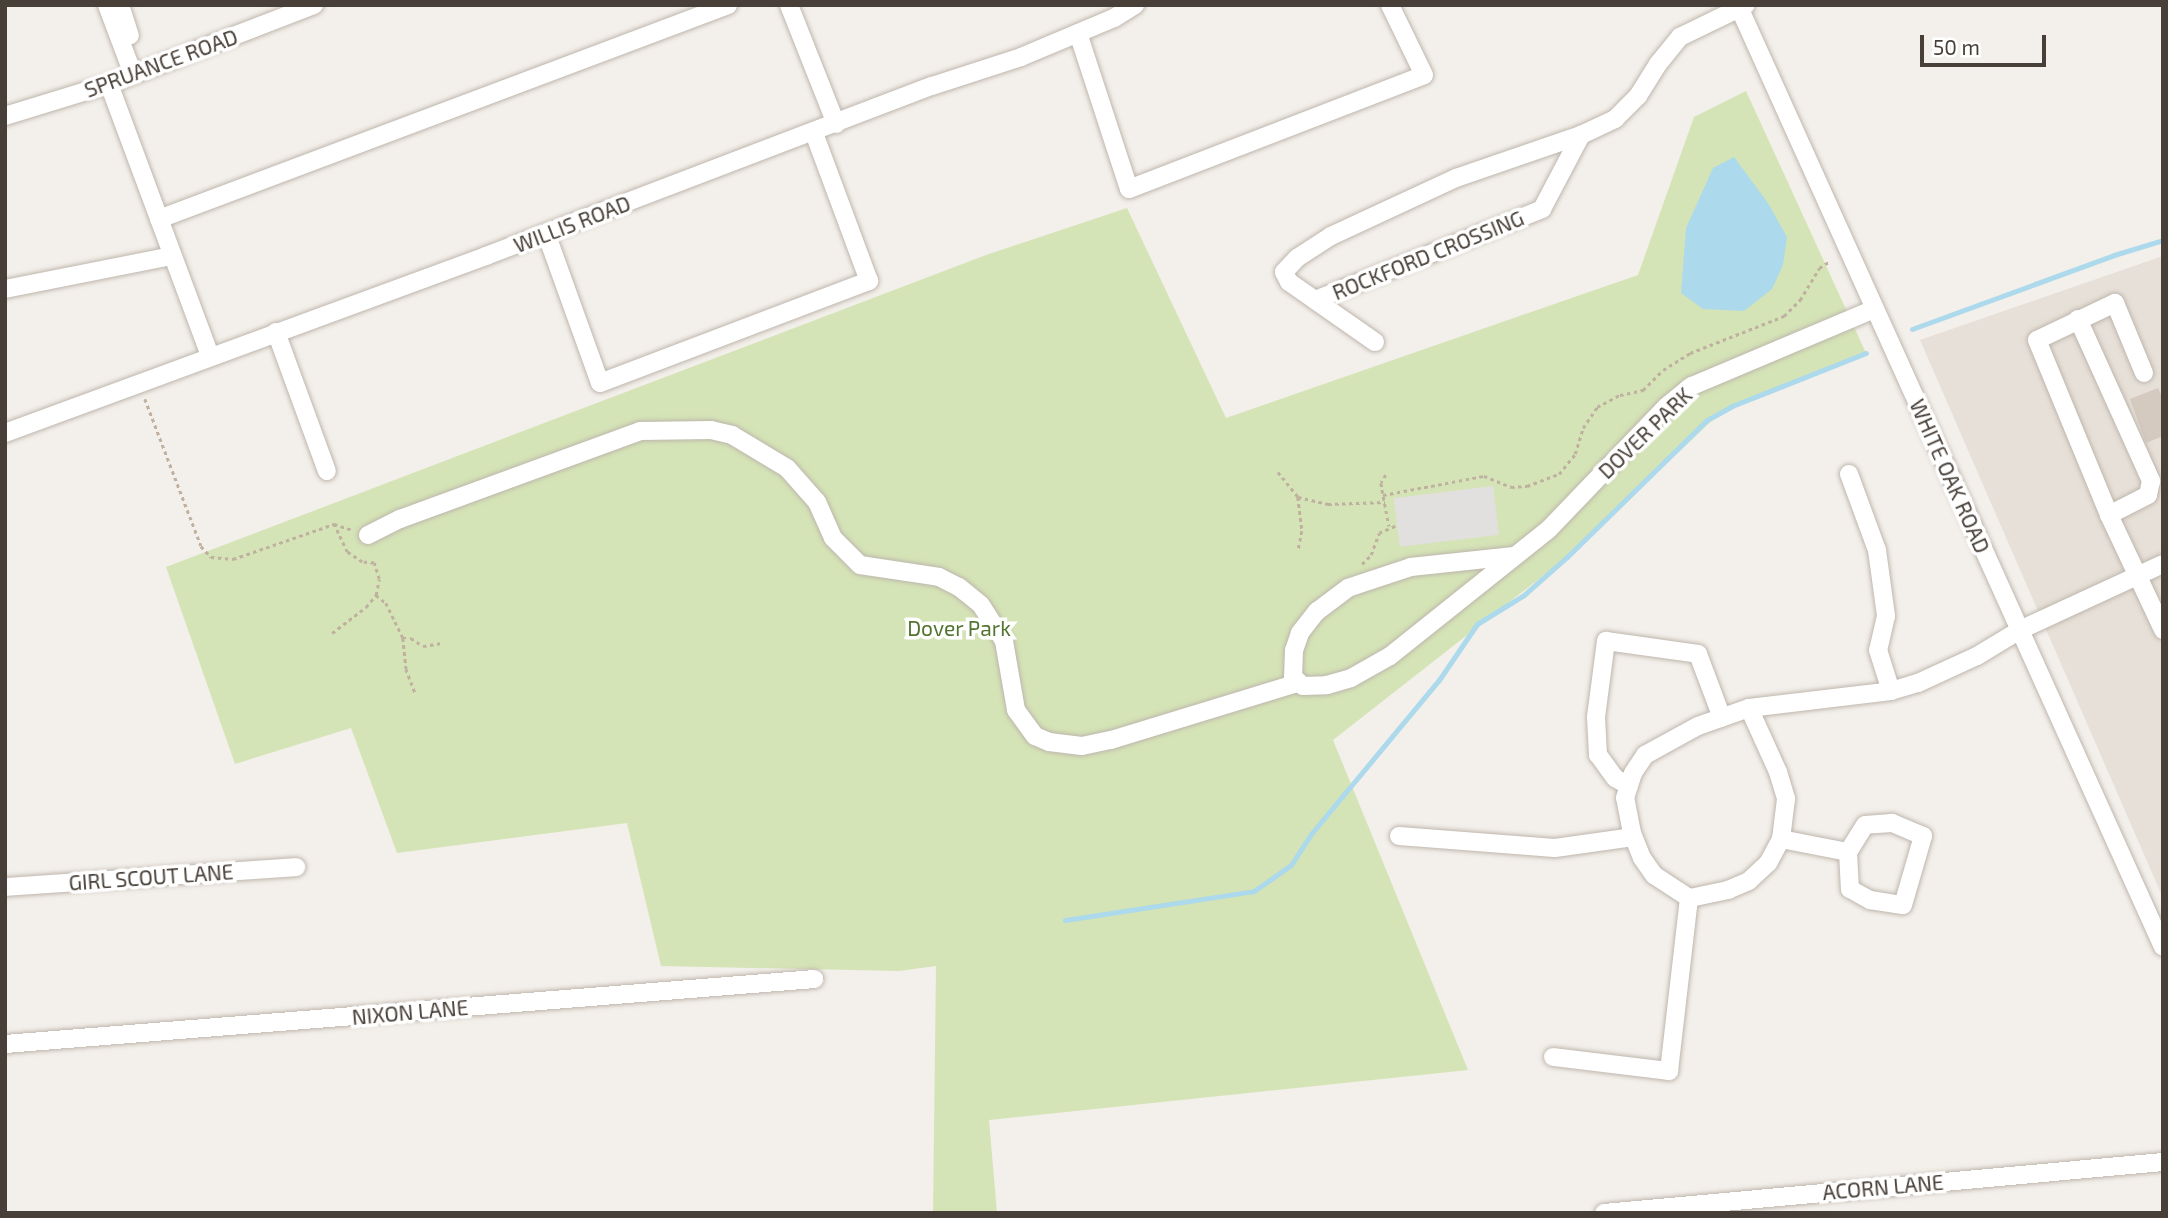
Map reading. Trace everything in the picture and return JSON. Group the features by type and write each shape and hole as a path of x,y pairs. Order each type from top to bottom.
{"street":[{"path":"107,5 138,73"},
{"path":"120,5 138,73"},
{"name":"SPRUANCE ROAD","path":"5,116 138,73 314,5"},
{"path":"159,219 729,5"},
{"path":"789,5 836,124"},
{"name":"WILLIS ROAD","path":"5,433 814,133 932,86 1021,57 1135,5"},
{"path":"1078,33 1129,189 1423,75 1390,5"},
{"name":"ROCKFORD CROSSING","path":"1375,342 1289,282 1284,272 1297,258 1331,236 1456,178 1581,135 1615,119 1628,108 1680,37 1741,6"},
{"name":"WHITE OAK ROAD","path":"1741,6 1874,309 2163,947"},
{"path":"109,83 209,356"},
{"path":"546,233 600,383 869,281 814,133"},
{"name":"ROCKFORD CROSSING","path":"1315,300 1542,209 1581,135"},
{"path":"5,289 172,256"},
{"path":"2144,373 2115,303 2037,340 2109,515 2163,631"},
{"name":"DOVER PARK","path":"368,535 400,519 640,430 711,430 732,435 787,468 817,502 833,538 860,565 939,576 959,587 981,605 1004,641 1016,710 1035,736 1049,743 1082,746 1111,740 1297,683 1314,687 1327,685 1376,665 1407,643 1567,512 1667,405 1692,386 1874,309"},
{"path":"2078,319 2151,481 2148,495 2109,515"},
{"path":"276,332 327,471"},
{"path":"1849,474 1877,550 1886,616 1878,650 1891,691"},
{"path":"1297,683 1292,671 1300,634 1317,611 1349,588 1410,567 1514,556"},
{"path":"1749,708 1778,772 1786,799 1781,839 1768,863 1749,881 1728,890 1689,898 1654,875 1633,837 1625,799 1633,773 1645,755 1698,726 1749,708 1891,691 1918,683 1967,661 2020,631 2163,564"},
{"path":"1629,786 1615,778 1598,755 1596,717 1605,641 1698,654 1722,718"},
{"path":"1892,823 1923,836 1903,905 1870,900 1850,889 1848,852 1865,825 1892,823"},
{"path":"1399,836 1555,848 1633,837"},
{"path":"1781,839 1848,852"},
{"name":"GIRL SCOUT LANE","path":"5,887 296,867"},
{"path":"1553,1057 1669,1071 1689,898"},
{"name":"NIXON LANE","path":"5,1044 814,979"},
{"name":"ACORN LANE","path":"1604,1213 2163,1162"}],"path":[{"path":"1383,495 1484,475 1511,487 1527,486 1559,474 1575,454 1583,428 1597,407 1620,396 1643,390 1663,370 1690,353 1784,316 1800,300 1819,268 1830,261"},
{"path":"139,383 201,546 211,557 233,559 334,524 368,535"},
{"path":"1278,472 1298,497 1301,531 1298,551"},
{"path":"1385,475 1381,483 1389,527"},
{"path":"1298,497 1328,504 1385,502"},
{"path":"332,633 366,607 376,595 379,579 374,564 362,562 347,552 334,524"},
{"path":"1354,568 1371,555 1379,533 1397,526"},
{"path":"376,595 386,603 403,638 406,669 415,692"},
{"path":"403,638 411,638 424,646 442,643"}],"shaded area":[{"path":"2163,256 2163,898 1920,340"},
{"path":"1493,486 1499,535 1400,547 1394,498"}],"green space":[{"name":"Dover Park","path":"1746,91 1866,353 1721,412 1567,557 1333,740 1468,1070 989,1120 997,1213 933,1213 936,966 899,971 661,966 627,823 397,853 351,728 235,764 166,567 986,255 1127,208 1226,418 1638,275 1694,117"}],"water":[{"path":"1734,157 1768,203 1787,237 1783,265 1772,289 1744,311 1703,309 1681,293 1686,228 1713,168"}],"building":[{"path":"2158,388 2163,398 2163,436 2146,443 2130,399"}],"waterway":[{"path":"1912,329 2114,255 2163,240"},
{"path":"1065,920 1254,891 1291,865 1311,834 1439,680 1477,624 1524,595 1567,557 1707,420 1732,406 1866,353"}]}
